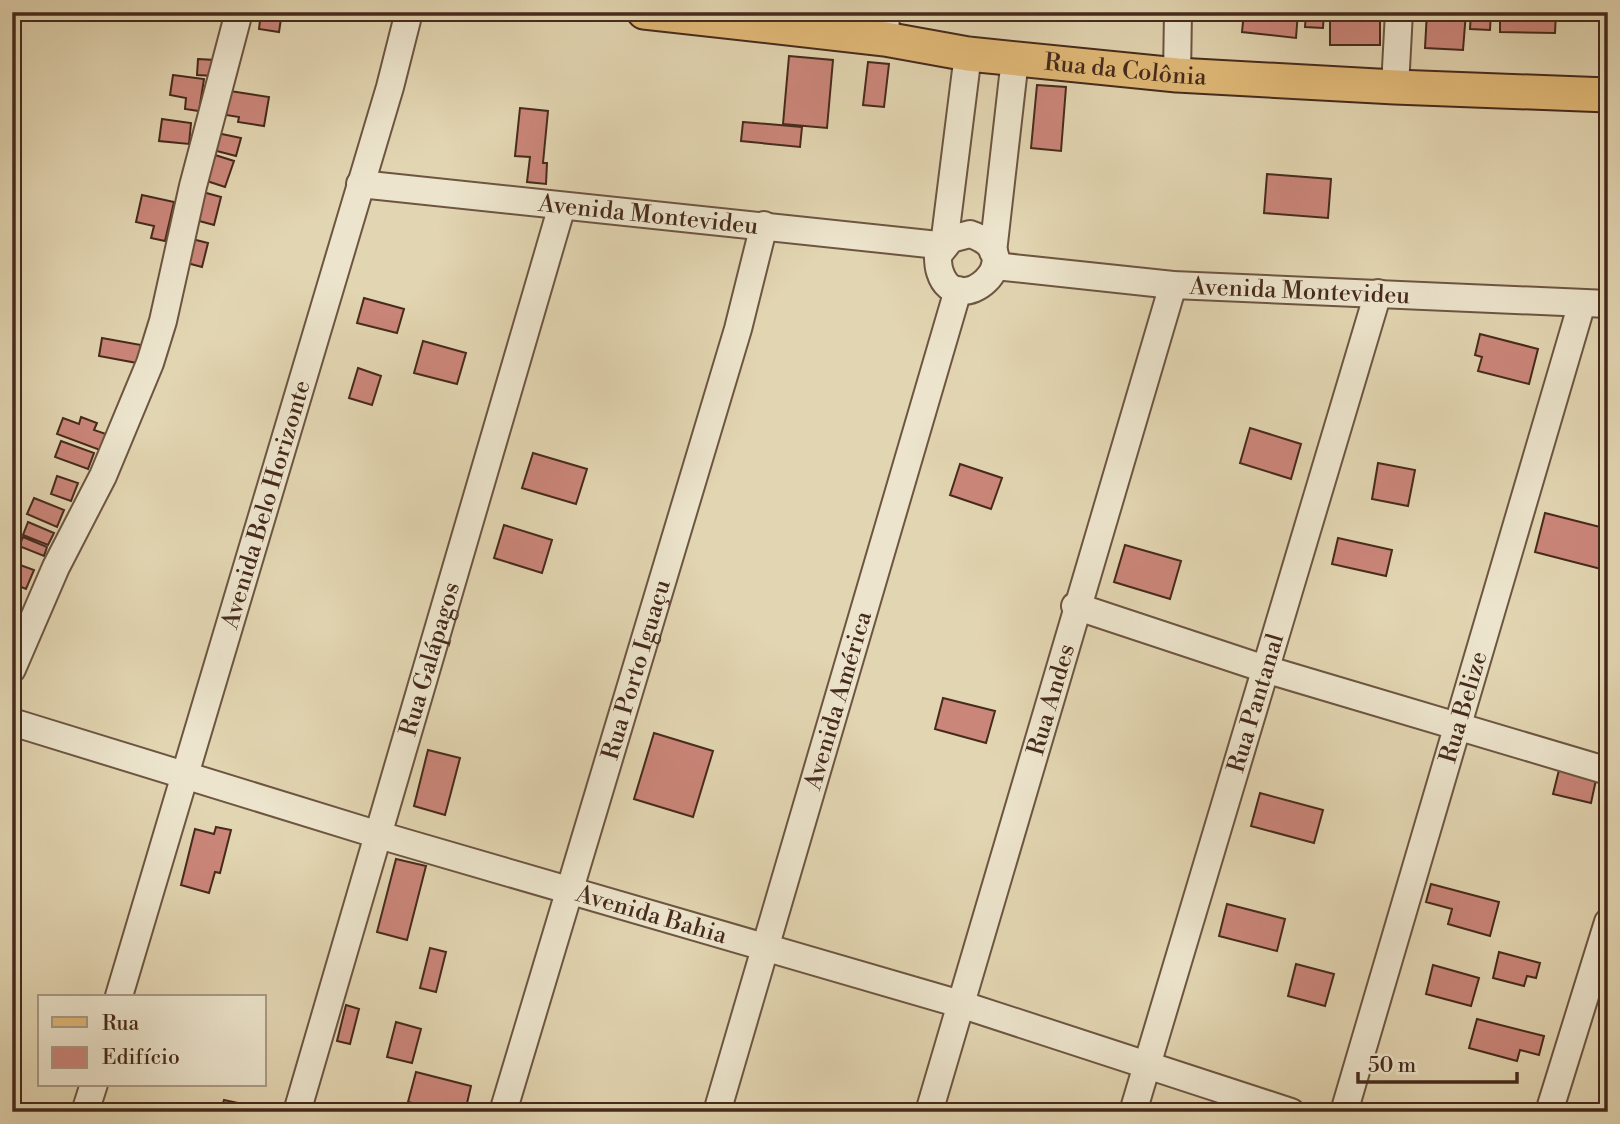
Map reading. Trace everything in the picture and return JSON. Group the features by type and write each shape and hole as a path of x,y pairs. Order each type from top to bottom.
{"main road":[{"name":"Rua da Colônia","path":"660,13 885,26 968,54 1177,75 1395,88 1608,95"}],"street":[{"path":"12,669 56,567 103,477 150,363 163,321 192,186 239,12"},
{"name":"Avenida Belo Horizonte","path":"119,995 409,12"},
{"path":"1177,75 1178,12"},
{"path":"1395,88 1399,12"},
{"path":"968,54 941,245 940,271 950,286 958,290 977,289 992,275 1014,59"},
{"name":"Avenida Montevideu","path":"360,184 941,245"},
{"name":"Rua Galápagos","path":"297,1112 562,206"},
{"name":"Rua Porto Iguaçu","path":"503,1112 572,891 734,342 764,225"},
{"path":"941,245 960,234 971,234 988,244 994,259"},
{"name":"Avenida Montevideu","path":"994,259 1172,285 1595,304"},
{"name":"Rua Andes","path":"929,1112 1075,606 1172,285"},
{"name":"Avenida América","path":"718,1112 958,290"},
{"name":"Rua Pantanal","path":"1133,1112 1149,1067 1378,293"},
{"name":"Rua Belize","path":"1344,1112 1458,727 1595,304"},
{"path":"1075,606 1265,669 1608,771"},
{"name":"Avenida Bahia","path":"12,722 379,835 960,1004 1292,1112"},
{"path":"1549,1112 1608,922"},
{"path":"85,1112 93,1086"}],"building":[{"path":"261,12 282,12 279,32 259,29"},
{"path":"1244,12 1298,12 1296,38 1242,32"},
{"path":"1306,12 1324,12 1323,28 1305,27"},
{"path":"1330,12 1380,12 1380,45 1330,45"},
{"path":"1427,12 1466,12 1463,50 1425,48"},
{"path":"1471,12 1491,12 1490,30 1470,29"},
{"path":"1500,12 1556,12 1555,33 1500,32"},
{"path":"789,56 833,60 827,128 783,124"},
{"path":"198,59 215,60 214,76 197,75"},
{"path":"868,62 889,64 884,107 863,105"},
{"path":"173,75 204,79 199,111 185,109 186,98 170,95"},
{"path":"1037,85 1066,87 1061,151 1031,148"},
{"path":"230,91 269,97 264,126 238,122 239,117 226,115"},
{"path":"520,108 548,111 543,163 547,163 546,184 527,182 530,157 515,156"},
{"path":"162,119 191,123 189,144 159,141"},
{"path":"743,122 802,127 800,147 741,141"},
{"path":"217,133 241,138 236,156 213,150"},
{"path":"215,155 234,161 225,187 207,181"},
{"path":"1267,174 1331,179 1328,218 1264,213"},
{"path":"199,191 221,197 214,225 192,219"},
{"path":"142,195 174,202 165,241 151,238 154,226 136,222"},
{"path":"192,239 208,243 202,267 187,263"},
{"path":"364,298 404,309 397,333 357,323"},
{"path":"1480,334 1538,349 1529,384 1478,371 1482,357 1475,355"},
{"path":"102,338 141,345 137,363 99,356"},
{"path":"423,341 466,353 457,384 414,373"},
{"path":"358,368 381,376 372,405 349,398"},
{"path":"81,417 97,423 94,430 106,434 100,450 57,434 63,418 79,424"},
{"path":"1250,428 1301,444 1291,479 1240,463"},
{"path":"61,441 94,453 88,469 55,457"},
{"path":"533,453 587,469 576,504 522,488"},
{"path":"1378,463 1415,470 1408,506 1372,499"},
{"path":"960,464 1002,478 991,509 950,495"},
{"path":"57,476 78,483 71,501 51,494"},
{"path":"34,498 64,510 57,527 27,514"},
{"path":"1545,513 1608,529 1601,569 1535,552"},
{"path":"28,522 54,533 48,545 23,535"},
{"path":"504,525 552,540 542,573 494,558"},
{"path":"23,537 47,547 44,556 19,546"},
{"path":"1338,538 1392,550 1386,576 1332,564"},
{"path":"1125,545 1181,561 1170,599 1114,582"},
{"path":"12,562 34,570 26,589 12,583"},
{"path":"12,608 20,611 12,632"},
{"path":"943,698 995,711 986,743 935,729"},
{"path":"654,733 713,751 693,817 634,799"},
{"path":"428,750 460,758 445,815 414,806"},
{"path":"1560,766 1597,775 1591,803 1553,794"},
{"path":"1260,793 1323,810 1314,843 1251,826"},
{"path":"216,827 231,830 220,873 215,872 209,893 181,885 195,829 214,834"},
{"path":"396,859 426,866 407,940 377,932"},
{"path":"1431,884 1499,902 1490,936 1448,924 1452,909 1426,902"},
{"path":"1227,904 1285,919 1277,951 1219,936"},
{"path":"430,948 446,952 436,992 420,988"},
{"path":"1499,952 1540,963 1536,978 1527,976 1524,986 1493,978"},
{"path":"1296,964 1334,974 1325,1006 1288,996"},
{"path":"1433,965 1479,978 1471,1006 1426,994"},
{"path":"346,1005 359,1009 350,1044 337,1041"},
{"path":"1477,1019 1544,1036 1539,1055 1520,1050 1517,1061 1469,1048"},
{"path":"396,1022 421,1029 412,1063 387,1057"},
{"path":"416,1072 471,1086 465,1112 445,1112 408,1102"},
{"path":"224,1100 238,1103 236,1110 245,1112 205,1112 207,1107 221,1110"}]}
